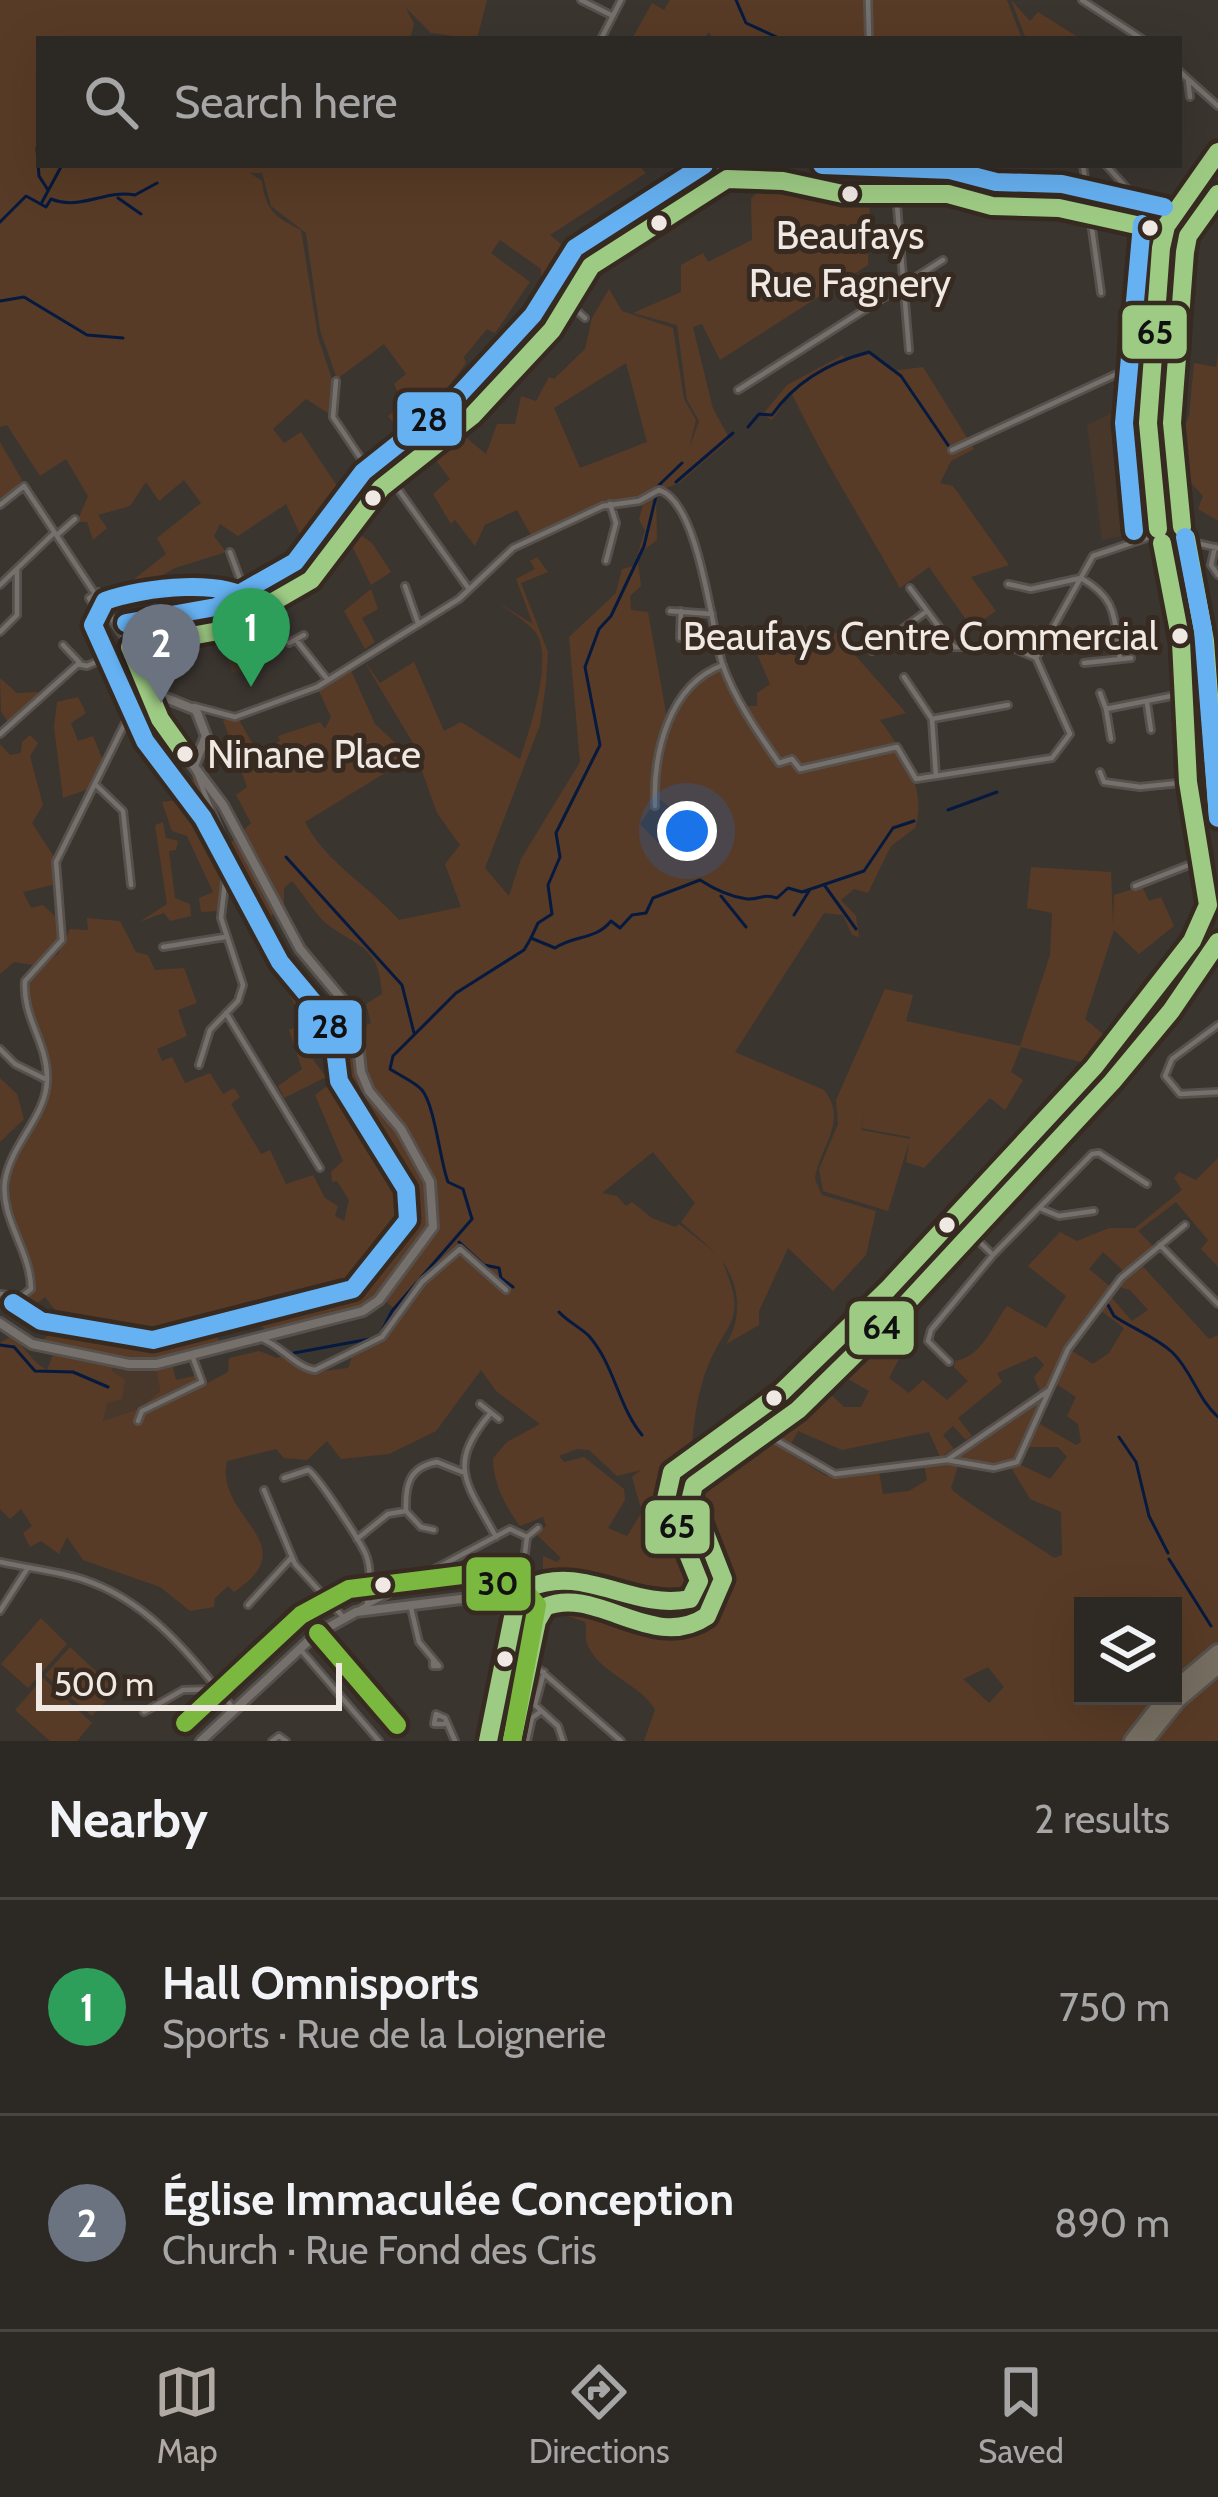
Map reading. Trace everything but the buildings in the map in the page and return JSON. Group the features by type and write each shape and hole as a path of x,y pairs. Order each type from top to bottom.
{"highway":[{"path":"1182,1683 1218,1652"},
{"path":"1145,1741 1178,1700 1218,1666"},
{"path":"1132,1741 1160,1705"}],"main road":[{"path":"488,1741 516,1606 532,1585 556,1577 666,1602 690,1599 697,1588 697,1572 666,1499 666,1480 798,1379 954,1217 1157,992 1210,919 1188,782 1187,694 1174,591 1160,536 1149,442 1162,230 1217,157"},
{"path":"1200,931 1218,943"}],"street":[{"path":"580,0 613,16"},
{"path":"603,36 621,0"},
{"path":"868,0 868,36"},
{"path":"1082,0 1135,36"},
{"path":"1182,74 1218,106"},
{"path":"1189,80 1190,97"},
{"path":"722,168 731,177"},
{"path":"766,179 776,168"},
{"path":"1084,168 1101,293"},
{"path":"1109,168 1162,230"},
{"path":"0,734 80,664 130,647 199,636 240,622 316,575 381,488 472,416 552,330 584,274 599,259 731,177 844,194 948,194 992,206 1092,214 1162,230"},
{"path":"896,193 908,350"},
{"path":"738,390 943,260"},
{"path":"569,304 585,318"},
{"path":"952,450 1139,362 1153,361"},
{"path":"336,381 333,417 381,488"},
{"path":"393,482 470,589"},
{"path":"0,505 24,486 110,609 152,692 160,719 233,823 301,949 345,1003 356,1026 361,1072 419,1158 435,1207 433,1227 422,1248 379,1300 363,1312 228,1343 194,1358 129,1364 32,1344 0,1324"},
{"path":"152,692 199,710 235,716 328,680 470,589 513,548 610,504 639,501 659,490 669,494 707,581 723,665 778,763 792,759 800,769 897,747 916,779 1044,760 1068,741 1068,726 1036,658 1011,647 954,647 910,589"},
{"path":"606,561 616,523 610,504"},
{"path":"0,585 75,519"},
{"path":"1036,658 1098,551 1160,536 1217,548 1211,565 1218,575"},
{"path":"230,552 254,614"},
{"path":"0,632 17,615 17,569"},
{"path":"1008,584 1031,589 1081,578 1111,600 1120,659"},
{"path":"405,586 418,623"},
{"path":"98,592 89,598 92,607 98,613 110,609"},
{"path":"117,622 160,611 235,616 240,622"},
{"path":"670,611 712,614"},
{"path":"680,638 681,611"},
{"path":"872,651 927,611"},
{"path":"289,643 304,635"},
{"path":"298,641 328,680"},
{"path":"63,645 80,664"},
{"path":"1084,664 1131,658"},
{"path":"656,806 656,771 671,710 704,674 723,665"},
{"path":"904,677 932,719 936,776"},
{"path":"0,1294 21,1297 31,1288 4,1186 17,1143 40,1108 47,1080 24,986 29,973 62,940 56,862 131,711 152,692"},
{"path":"1100,693 1111,739"},
{"path":"1106,709 1147,703 1156,695 1187,694"},
{"path":"1147,703 1151,730"},
{"path":"932,719 1008,705"},
{"path":"199,710 206,736 194,766 227,864 222,891 225,937 243,986 210,1030 199,1065"},
{"path":"184,754 197,754"},
{"path":"1100,772 1104,782 1141,787 1188,782"},
{"path":"97,785 123,811 130,885"},
{"path":"1135,886 1198,861"},
{"path":"163,947 225,937"},
{"path":"162,938 164,956"},
{"path":"226,1013 320,1168"},
{"path":"1218,1025 1172,1059 1165,1076 1180,1094 1218,1092"},
{"path":"0,1049 15,1064 47,1080"},
{"path":"950,1362 928,1336 993,1256 1096,1152 1147,1184"},
{"path":"1039,1209 1059,1216 1094,1210"},
{"path":"954,1217 993,1256"},
{"path":"741,1420 830,1474 947,1460 1013,1466 1061,1360 1121,1278 1185,1225"},
{"path":"1160,1245 1218,1304"},
{"path":"260,1339 279,1344 305,1368 315,1370 382,1337 429,1273 460,1249 506,1290"},
{"path":"138,1421 142,1411 202,1382 194,1358"},
{"path":"947,1460 1032,1397 1048,1391"},
{"path":"480,1404 499,1419"},
{"path":"489,1415 466,1442 462,1472 496,1537"},
{"path":"434,1530 421,1526 406,1511 407,1481 414,1471 437,1462 462,1472"},
{"path":"284,1478 315,1471 330,1503 357,1538 369,1569 367,1603"},
{"path":"264,1490 292,1557 311,1586 344,1618"},
{"path":"357,1538 388,1514 406,1511"},
{"path":"356,1612 463,1600 516,1606 527,1537 538,1528"},
{"path":"201,1741 213,1737 300,1649 367,1603 510,1529 527,1537"},
{"path":"248,1606 292,1557"},
{"path":"0,1562 91,1582 145,1614 175,1636 235,1710"},
{"path":"0,1611 27,1569"},
{"path":"410,1607 419,1642 433,1660"},
{"path":"508,1642 621,1741"},
{"path":"300,1649 379,1741"},
{"path":"544,1672 535,1705 558,1726 563,1741"},
{"path":"144,1712 183,1690 218,1689"},
{"path":"527,1741 532,1718 540,1712"},
{"path":"444,1724 455,1741"}],"shaded area":[{"path":"0,0 487,0 478,36 431,33 406,8 414,24 411,36 36,36 36,168 641,168 646,173 550,235 587,266 564,304 541,286 541,269 500,240 491,253 530,282 495,333 487,329 464,357 466,363 408,442 388,416 404,404 394,384 406,374 384,344 337,379 320,330 306,233 271,206 262,173 250,173 262,181 273,212 301,230 318,337 334,385 331,415 306,399 273,429 284,443 301,432 341,492 304,543 286,504 238,536 220,524 214,536 226,552 175,568 133,591 129,583 166,554 157,538 201,503 184,480 159,501 146,482 130,506 98,515 107,528 93,540 87,522 77,522 88,496 66,459 40,476 7,425 0,427"},
{"path":"670,0 867,0 867,36 712,36 708,32 706,36 634,36 652,3 664,10"},
{"path":"870,0 1007,0 1021,36 871,36"},
{"path":"1011,0 1030,21 1038,12 1076,36 1025,36"},
{"path":"766,182 870,197 868,265 720,360 702,324 693,327 713,409 730,439 679,483 632,501 607,500 532,537 517,510 485,525 475,546 455,520 451,524 433,494 450,479 431,454 459,432 486,454 497,424 515,424 521,396 536,401 549,377 554,379 585,349 592,318 609,289 622,311 673,328 684,399 696,420 689,449 699,421 687,400 677,325 633,313 681,292 681,265 703,253 708,262 752,240 751,199","holes":["626,363 647,442 580,468 554,408"]},
{"path":"1218,353 1218,521 1198,509 1203,496 1173,463 1172,455 1189,416 1194,363 1216,367"},
{"path":"870,354 892,371 923,367 974,449 951,461 940,483 953,486 1009,565 971,577 996,611 972,628 929,567 900,588 791,392 772,420 763,414 787,385 843,355 845,361"},
{"path":"1146,396 1143,446 1153,529 1102,540 1087,425"},
{"path":"0,442 22,480 0,503"},
{"path":"656,494 657,540 637,555 645,530 639,520 644,501"},
{"path":"353,530 372,543 391,572 371,585 348,537"},
{"path":"637,556 641,586 630,596 631,610 648,612 668,724 653,780 654,804 640,824 658,843 681,816 657,797 657,780 670,720 691,687 723,669 770,749 746,706 757,706 757,693 770,684 757,654 833,630 906,713 880,720 904,758 918,800 915,828 891,846 868,893 854,889 841,900 856,916 859,937 852,935 843,915 824,913 735,1052 824,1090 831,1101 833,1124 815,1179 822,1195 876,1211 866,1255 833,1291 788,1248 759,1311 759,1325 726,1344 737,1302 733,1280 722,1261 734,1309 704,1377 692,1444 791,1380 884,1295 905,1314 886,1341 900,1357 889,1378 909,1393 923,1380 947,1400 968,1381 954,1367 955,1361 979,1347 1007,1306 1046,1328 1066,1296 1028,1266 1060,1232 1077,1241 1109,1228 1135,1228 1182,1190 1174,1178 1179,1172 1196,1180 1218,1158 1218,1267 1201,1249 1208,1240 1176,1202 1138,1231 1154,1247 1138,1261 1209,1339 1218,1335 1218,1741 644,1741 655,1710 598,1661 586,1640 585,1622 524,1600 523,1583 543,1569 543,1556 557,1562 561,1558 536,1534 546,1526 543,1517 520,1526 498,1485 493,1458 507,1442 540,1424 496,1391 481,1370 436,1431 389,1454 341,1459 327,1441 307,1460 284,1458 276,1449 227,1461 233,1499 261,1544 262,1559 254,1575 234,1592 228,1586 215,1598 214,1607 190,1611 160,1587 83,1560 67,1537 59,1554 41,1541 30,1547 23,1533 32,1526 21,1509 10,1519 0,1509 0,1343 10,1337 47,1370 55,1349 43,1340 51,1332 65,1334 67,1325 45,1297 33,1306 27,1298 33,1289 33,1268 11,1202 17,1150 45,1104 51,1083 51,1068 29,998 36,969 58,954 70,929 88,930 87,918 120,921 136,952 148,955 155,970 184,968 197,1003 178,1010 187,1036 157,1049 162,1061 172,1057 185,1083 210,1073 223,1094 234,1088 240,1097 231,1104 261,1154 270,1150 286,1184 313,1175 325,1198 338,1206 335,1216 344,1221 349,1200 337,1181 332,1182 331,1172 343,1161 315,1095 335,1080 319,1040 303,1046 326,1077 284,1098 278,1086 302,1069 289,1030 304,1023 252,921 229,845 251,823 236,795 247,787 223,720 238,718 257,752 280,741 278,736 320,722 325,729 331,717 318,689 350,668 375,724 402,749 413,743 362,658 380,683 414,662 444,731 461,722 520,759 538,695 541,645 523,620 497,602 533,624 516,579 535,569 530,561 537,557 548,572 521,583 548,652 540,725 485,868 509,896 521,859 580,762 569,637 616,593 622,569 634,566","holes":["416,754 437,813 460,845 445,864 461,907 399,920 336,862 305,822","292,881 323,921 373,958 382,994 366,1004 371,1023 356,1029 336,994 318,1007 271,916 284,904 284,888","653,1152 695,1203 681,1222 718,1255 679,1224 675,1227 652,1218 632,1202 626,1206 617,1196 602,1193","1103,1252 1127,1274 1116,1286 1130,1290 1148,1310 1132,1321 1111,1297 1101,1311 1124,1328 1109,1353 1093,1364 1069,1349 1112,1288 1089,1269","379,1295 401,1315 385,1338 354,1352 348,1368 308,1373 286,1355 277,1358 259,1351 229,1358 228,1372 204,1385 199,1375 176,1380 171,1359 220,1343 216,1333 235,1324 237,1315 254,1317 267,1332 365,1308","1036,1356 1044,1365 1034,1377 1040,1391 1047,1390 1060,1363 1055,1383 1076,1397 1067,1416 1078,1424 1081,1442 1076,1445 1040,1424 1027,1447 1058,1447 1067,1457 1050,1479 1017,1463 1012,1469 1030,1499 1061,1512 1062,1555 1054,1558 951,1488 960,1460 994,1466 1015,1461 1046,1392 947,1462 924,1464 927,1480 909,1491 883,1494 879,1471 826,1476 787,1452 798,1431 842,1450 929,1432 940,1457 954,1449 943,1435 953,1426 966,1440 972,1436 958,1418 1002,1382 997,1373","113,1361 156,1361 160,1391 139,1409 103,1421 107,1403 122,1399 125,1380 112,1371","822,1364 869,1391 861,1407 844,1407 812,1376","804,1379 826,1401 798,1424 787,1421 776,1440 750,1420","589,1450 617,1476 641,1470 632,1477 642,1512 627,1536 608,1528 625,1500 624,1489 584,1457 564,1462 559,1456","988,1667 1004,1687 989,1703 963,1679"]},
{"path":"371,589 378,609 362,618 375,642 365,649 344,611"},
{"path":"240,625 250,652 259,649 264,662 232,673 221,634"},
{"path":"0,678 17,693 43,692 9,724 1,711"},
{"path":"78,697 86,713 71,723 78,741 93,736 104,763 94,787 63,798 54,727 57,702"},
{"path":"30,735 38,743 30,756 43,805 32,823 54,857 52,885 23,892 31,908 43,905 56,917 60,938 33,965 14,962 0,974 0,744 10,755 21,753 22,742"},
{"path":"1218,738 1218,765 1190,767 1190,741"},
{"path":"197,778 225,866 219,911 201,912 199,898 213,892 187,836 172,831 162,802 177,800 171,786"},
{"path":"163,822 166,838 178,841 176,850 169,851 175,898 190,904 191,916 170,921 164,913 139,922 167,904 155,825"},
{"path":"1031,867 1111,872 1113,925 1114,895 1142,886 1149,901 1161,897 1174,926 1139,954 1114,930 1085,1019 1109,1039 1089,1064 1021,1047 1011,1072 1023,1080 1005,1110 990,1098 924,1168 906,1162 909,1141 888,1211 823,1191 819,1169 838,1124 836,1100 885,989 913,995 906,1021 1020,1046 1050,955 1052,913 1027,908","holes":["861,1130 910,1137 910,1139"]},
{"path":"0,1078 17,1094 24,1119 0,1142"},
{"path":"157,1360 160,1391 139,1409 103,1421 113,1361"},
{"path":"41,1618 67,1644 28,1688 1,1664"},
{"path":"70,1647 116,1690 92,1716 45,1675"},
{"path":"43,1678 92,1723 77,1741 50,1741 15,1710"}],"waterway":[{"path":"736,0 746,23 774,36"},
{"path":"38,168 48,190"},
{"path":"41,204 60,168"},
{"path":"0,222 26,196 46,207 51,199 73,203 135,195 157,183"},
{"path":"118,198 141,214"},
{"path":"0,301 24,297 87,335 123,338"},
{"path":"748,427 759,414 772,415 814,375 869,352 901,376 950,448"},
{"path":"676,482 733,433"},
{"path":"657,487 682,463"},
{"path":"531,938 538,923 552,914 548,885 560,857 556,833 600,745 585,667 599,629 611,616 644,546 656,496"},
{"path":"948,810 997,792"},
{"path":"382,1331 392,1311 472,1219 463,1189 448,1182 427,1098 419,1087 390,1069 393,1056 456,993 524,950 531,938 555,948 599,931 611,921 620,928 632,915 646,913 653,898 700,880 741,898 777,898 788,888 802,892 864,871 893,828 914,821"},
{"path":"286,857 402,985 414,1033"},
{"path":"825,886 856,929"},
{"path":"794,915 809,891"},
{"path":"721,896 746,927"},
{"path":"459,1242 484,1265 499,1268 501,1278 513,1287"},
{"path":"1108,1305 1114,1316 1172,1352 1218,1417"},
{"path":"559,1312 598,1348 642,1435"},
{"path":"294,1353 375,1338"},
{"path":"0,1345 14,1347 35,1371 73,1372 108,1387"},
{"path":"1119,1437 1136,1462 1149,1516 1168,1553"},
{"path":"1169,1559 1211,1626"}],"transit line":[{"name":"65","path":"1158,529 1148,423 1161,248 1166,226 1218,152"},
{"name":"28","path":"126,623 216,607 295,562 363,472 456,398 533,315 575,248 699,168"},
{"name":"28","path":"899,168 950,170 996,182 1062,184 1164,207"},
{"name":"65","path":"130,647 224,630 311,580 381,488 472,416 552,330 591,266 727,179 783,181 843,194 948,194 992,206 1059,208 1159,230"},
{"name":"64","path":"1182,527 1172,423 1185,252 1188,236 1218,194"},
{"name":"28","path":"1134,531 1124,423 1142,224"},
{"name":"28","path":"1185,537 1203,630 1218,818"},
{"name":"64","path":"1186,538 1205,641 1218,817"},
{"name":"65","path":"488,1741 514,1612 528,1588 569,1581 648,1599 690,1599 699,1581 666,1499 672,1472 782,1392 888,1289 1094,1067 1192,941 1208,905 1188,782 1181,642 1162,543"},
{"name":"28","path":"13,1303 41,1321 153,1340 353,1289 408,1220 406,1189 339,1081 333,1033 325,1016 280,962 203,818 145,741 93,625 105,601 162,589 228,591 258,607"},
{"name":"65","path":"130,647 160,719 185,754"},
{"name":"64","path":"512,1741 537,1621 545,1607 585,1604 666,1627 707,1616 723,1579 691,1497 694,1485 798,1410 905,1305 1112,1082 1171,1011 1218,942"},
{"name":"30","path":"185,1723 301,1615 349,1589 462,1575 524,1590 537,1605 512,1741"},
{"name":"30","path":"318,1633 397,1725"}],"place":[{"name":"Beaufays Rue Fagnery","path":"850,194"},
{"name":"Beaufays Centre Commercial","path":"1180,636"},
{"name":"Hall Omnisports","path":"251,687"},
{"name":"Église Immaculée Conception","path":"161,703"},
{"name":"Ninane Place","path":"185,754"}]}
